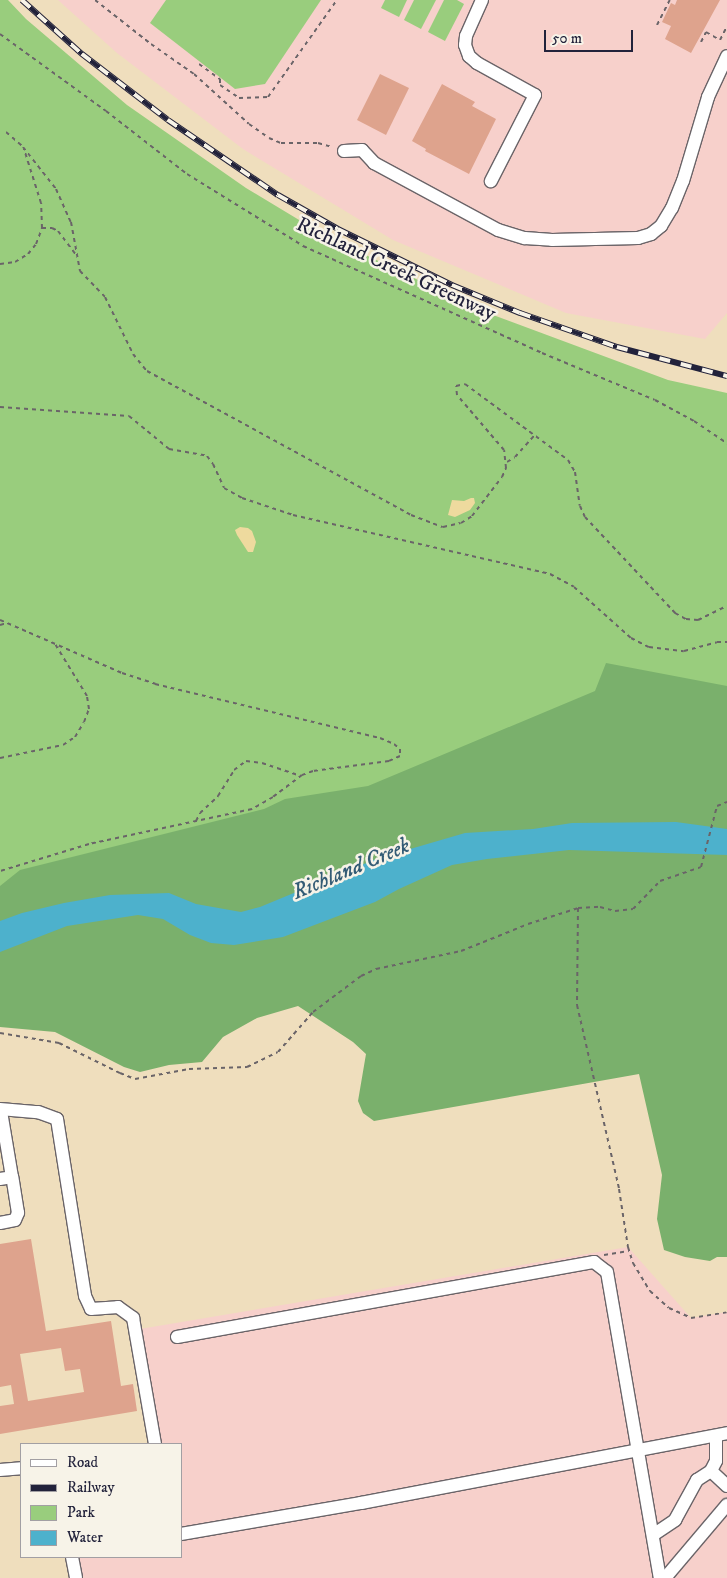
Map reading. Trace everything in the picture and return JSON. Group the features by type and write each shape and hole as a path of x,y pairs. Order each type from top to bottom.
{"street":[{"path":"482,0 466,36 465,45 469,56 477,63 535,95 490,180"},
{"path":"344,151 362,150 374,163 498,230 525,238 552,240 638,238 651,234 661,226 672,208 683,181 708,97 727,56"},
{"path":"0,1223 15,1220 18,1213 6,1178 1,1110 38,1112 57,1119 85,1296 91,1308 118,1307 133,1318 155,1443"},
{"path":"177,1338 594,1262 607,1272 660,1578"},
{"path":"182,1534 361,1503 722,1434 716,1461 711,1471 697,1480 676,1520 653,1535"},
{"path":"0,1470 20,1468"},
{"path":"711,1471 727,1486"},
{"path":"665,1578 727,1505"},
{"path":"72,1558 76,1578"}],"path":[{"path":"95,0 151,44 194,74 249,124 269,138 281,143 318,143 344,151"},
{"path":"200,64 220,79 220,85 239,98 268,97 337,0"},
{"path":"657,24 670,0"},
{"path":"701,42 706,32 720,40 727,26"},
{"name":"Richland Creek Greenway","path":"0,34 106,111 187,174 303,246 542,353 656,400 694,421 727,443"},
{"path":"6,132 23,147 56,189 73,228 76,256 82,274 105,297 133,354 147,371 422,520 443,527 466,521 478,510 502,477 507,462 504,450 458,397 456,386 461,384 470,387 573,465 580,506 587,521 675,613 686,619 698,620 727,606"},
{"path":"0,264 15,262 28,254 36,244 42,228 41,203 23,147"},
{"path":"42,228 52,228 58,231 76,256"},
{"path":"0,407 129,416 169,450 207,456 213,464 224,488 242,498 293,515 550,574 574,587 638,643 649,647 684,651 717,642 727,642"},
{"path":"507,462 515,457 535,435"},
{"path":"0,620 155,684 380,738 400,749 399,757 389,761 312,771 301,776 273,797 252,809 89,844 0,871"},
{"path":"0,625 8,623"},
{"path":"0,758 63,745 75,737 84,722 89,709 87,696 55,644"},
{"path":"196,821 218,796 234,770 246,761 262,763 301,776"},
{"path":"0,1033 60,1043 120,1074 135,1079 189,1069 248,1067 278,1052 314,1012 367,973 385,967 461,951 528,924 578,908 600,907 620,911 632,909 660,881 701,866 716,806 727,802"},
{"path":"578,908 577,1005 619,1189 629,1250 633,1263 650,1291 669,1308 691,1318 727,1312"},
{"path":"594,1262 606,1254 629,1250"}],"shaded area":[{"path":"58,0 727,0 727,313 705,339 566,313 393,240 243,149 117,53"},
{"path":"628,1247 691,1318 727,1312 727,1578 81,1578 77,1558 182,1558 182,1443 162,1443 140,1329"}],"green space":[{"path":"0,0 8,0 26,19 127,105 246,188 324,235 485,312 668,380 727,393 727,829 0,921"},
{"path":"166,0 321,0 265,84 235,89 150,23"},
{"path":"385,0 407,0 399,17 381,8"},
{"path":"414,0 436,0 421,29 404,20"},
{"path":"444,0 457,0 464,4 445,41 428,32"},
{"path":"606,663 727,686 727,1257 717,1257 710,1261 685,1257 664,1250 657,1219 662,1175 639,1074 374,1121 363,1113 358,1101 366,1054 353,1042 298,1006 257,1018 223,1037 202,1062 169,1065 140,1072 124,1067 55,1032 0,1027 0,886 20,870 264,809 285,799 368,786 595,691"}],"sand":[{"path":"474,498 475,503 470,510 455,517 448,515 452,500 464,501"},
{"path":"240,527 248,528 252,531 256,542 253,552 248,552 237,535 235,530"}],"water":[{"path":"676,822 727,829 727,855 569,850 487,859 452,865 375,902 283,937 234,945 211,943 190,935 163,919 138,915 67,926 0,952 0,921 22,913 64,903 110,895 169,893 196,904 241,912 260,907 376,859 465,833 533,829 572,823"}],"building":[{"path":"677,0 720,0 691,53 665,39 671,26 662,22 671,3 675,5"},
{"path":"380,74 409,88 386,135 357,120"},
{"path":"442,84 475,102 472,106 496,119 469,174 425,151 426,149 412,141"},
{"path":"31,1239 46,1331 111,1321 121,1386 133,1384 137,1411 0,1434 0,1406 14,1404 11,1385 0,1387 0,1244","holes":["61,1348 65,1371 80,1369 84,1392 28,1401 20,1354"]}],"railway":[{"path":"22,0 82,54 168,120 278,195 338,229 452,285 520,313 617,347 727,376"}],"water label":[{"name":"Richland Creek","path":"351,869"}]}
